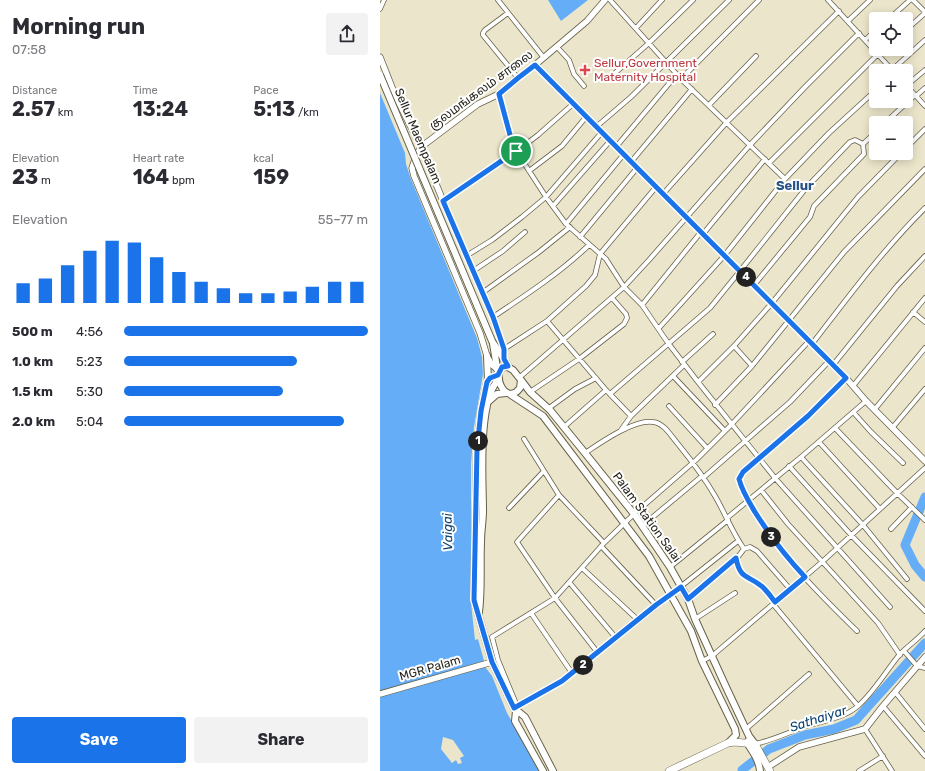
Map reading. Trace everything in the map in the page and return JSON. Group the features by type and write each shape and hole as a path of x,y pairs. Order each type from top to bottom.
{"highway":[{"path":"669,771 728,742 747,743 754,748"},
{"name":"Palam Station Salai","path":"754,748 764,767"}],"main road":[{"name":"Sellur Maempalam","path":"380,75 492,341"},
{"path":"488,402 497,394 508,394 519,390 521,386 520,378 508,366 492,341"},
{"path":"492,341 501,386 508,394"},
{"path":"487,356 488,381 481,411 477,449 474,600 480,617 489,663 510,700 526,717 553,771"},
{"path":"480,617 483,513 482,451 486,412 493,384 502,367 508,366"},
{"path":"488,381 498,374"},
{"name":"Palam Station Salai","path":"520,378 530,392 549,408 634,514 670,567 688,599 695,620 754,748"},
{"name":"Palam Station Salai","path":"508,394 543,416 649,556 690,631 702,661 735,729 736,735 728,742"},
{"path":"516,708 515,721 543,771"},
{"path":"747,743 749,736"}],"street":[{"path":"380,9 384,0"},
{"path":"498,0 544,58"},
{"name":"குலமங்கலம் சாலை","path":"498,374 487,356 480,333 412,168 421,147 478,104 499,94 587,21 605,0"},
{"path":"610,0 681,79 785,179"},
{"path":"636,28 662,0"},
{"path":"615,73 649,43 693,0"},
{"path":"596,127 631,97 729,0"},
{"path":"681,79 759,0"},
{"path":"828,0 869,44"},
{"path":"848,21 870,0"},
{"path":"897,12 910,0"},
{"path":"913,0 925,12 913,23"},
{"path":"663,194 727,122 839,11"},
{"path":"508,13 485,30 483,36 518,78"},
{"path":"520,378 624,287 750,145 859,33"},
{"path":"865,40 869,36"},
{"path":"899,64 925,40"},
{"path":"557,47 569,60 574,74 584,86"},
{"path":"709,105 756,56"},
{"path":"769,163 876,56"},
{"path":"880,56 886,64"},
{"path":"380,57 395,95 421,147 493,317 504,349 504,359"},
{"path":"535,65 811,342 925,461"},
{"path":"913,80 925,70"},
{"path":"616,147 677,74"},
{"path":"893,116 925,88"},
{"path":"631,162 692,89"},
{"path":"499,94 513,146 546,197 568,226 606,259 624,287 642,305 668,343 731,425 837,549 890,607"},
{"path":"659,328 724,256 785,179 829,133 869,96"},
{"path":"915,96 925,106"},
{"path":"443,201 538,135 573,104"},
{"path":"529,171 562,146 586,117"},
{"path":"913,141 925,129"},
{"path":"466,256 492,240 546,197 602,132"},
{"path":"863,144 869,138"},
{"path":"610,394 710,308 806,188 850,142 855,140 863,144"},
{"path":"553,206 610,141"},
{"path":"754,285 810,217 814,206 864,154 863,144"},
{"path":"482,293 539,252 568,226 624,154"},
{"path":"642,305 765,159"},
{"path":"698,382 734,346 772,303 858,197 894,160"},
{"path":"580,237 637,168"},
{"path":"715,404 752,366 844,252 925,169"},
{"path":"504,349 547,321 586,286 595,275 600,254 656,187"},
{"path":"738,540 562,681 516,708 498,660 492,637 554,598 634,514 693,462 725,431 811,342 869,268 898,235 925,208"},
{"path":"473,271 503,251 525,232"},
{"path":"493,317 553,276 574,260 589,245"},
{"path":"642,526 746,442 831,363 897,286 925,256"},
{"path":"530,392 579,359 624,324 627,318 626,314 612,298"},
{"path":"854,386 925,298"},
{"path":"913,312 925,322"},
{"path":"547,321 606,390 631,416"},
{"path":"620,430 652,394 673,376 683,363 713,334"},
{"path":"734,346 752,366"},
{"path":"875,409 925,348"},
{"path":"673,376 725,431"},
{"path":"549,408 575,389 596,378"},
{"path":"846,378 808,416 739,477 739,480 748,500 787,559 830,605 857,631"},
{"path":"564,427 606,390"},
{"path":"893,427 925,390"},
{"path":"670,567 748,500 854,413 866,401"},
{"path":"669,406 707,448"},
{"path":"854,413 903,463"},
{"path":"585,453 620,430 644,422 653,422 667,430 693,462 714,494 744,549"},
{"path":"835,428 925,520"},
{"path":"524,439 559,495 656,605"},
{"path":"819,442 880,509"},
{"path":"801,457 863,525 907,579"},
{"path":"789,466 852,536 925,611"},
{"path":"702,661 712,656 805,577 852,536 925,468"},
{"path":"509,508 544,471"},
{"path":"761,490 788,524 878,623 900,655"},
{"path":"559,495 517,542 554,598 598,653"},
{"path":"891,529 912,506"},
{"path":"688,599 736,558 744,549 750,547 757,551 790,589"},
{"path":"736,558 738,565 746,578 761,585 858,706"},
{"path":"582,568 638,620"},
{"path":"569,582 616,638"},
{"path":"695,620 734,593"},
{"path":"531,613 572,673"},
{"path":"754,748 809,725 838,718 858,706 900,655 925,631"},
{"path":"904,651 917,666 925,668"},
{"path":"764,767 800,747 865,729 925,657"},
{"name":"MGR Palam","path":"380,694 489,663"},
{"path":"746,729 809,674"},
{"path":"895,692 925,729"},
{"path":"883,706 925,756"},
{"path":"865,729 892,771"},
{"path":"860,771 883,756"}],"water":[{"path":"548,0 588,0 561,21"},
{"name":"Vaigai","path":"380,93 405,153 406,164 411,179 477,338 482,357 483,374 474,427 471,464 471,603 475,640 478,639 486,668 492,676 507,713 540,771 380,771","holes":["443,737 453,740 464,756 460,758 462,763 458,764 456,760 452,763 441,749"]}],"waterway":[{"name":"Sathaiyar","path":"925,497 905,545 915,565 925,577"},
{"name":"Sathaiyar","path":"743,771 742,770 769,749 805,735 834,729 856,720 925,643"}],"place":[{"name":"Sellur,Government Maternity Hospital","path":"585,70"}],"district":[{"name":"Sellur","path":"795,185"}],"route":[{"path":"535,65 846,378 808,416 739,477 748,500 768,532 787,559 805,577 775,602 761,585 746,578 741,572 736,558 688,599 681,587 656,605 562,681 514,708 492,662 474,600 477,449 481,411 487,382 490,378 498,375 502,367 508,366 504,359 504,349 493,317 486,304 443,201 516,151 513,146 499,94 535,65"}]}
